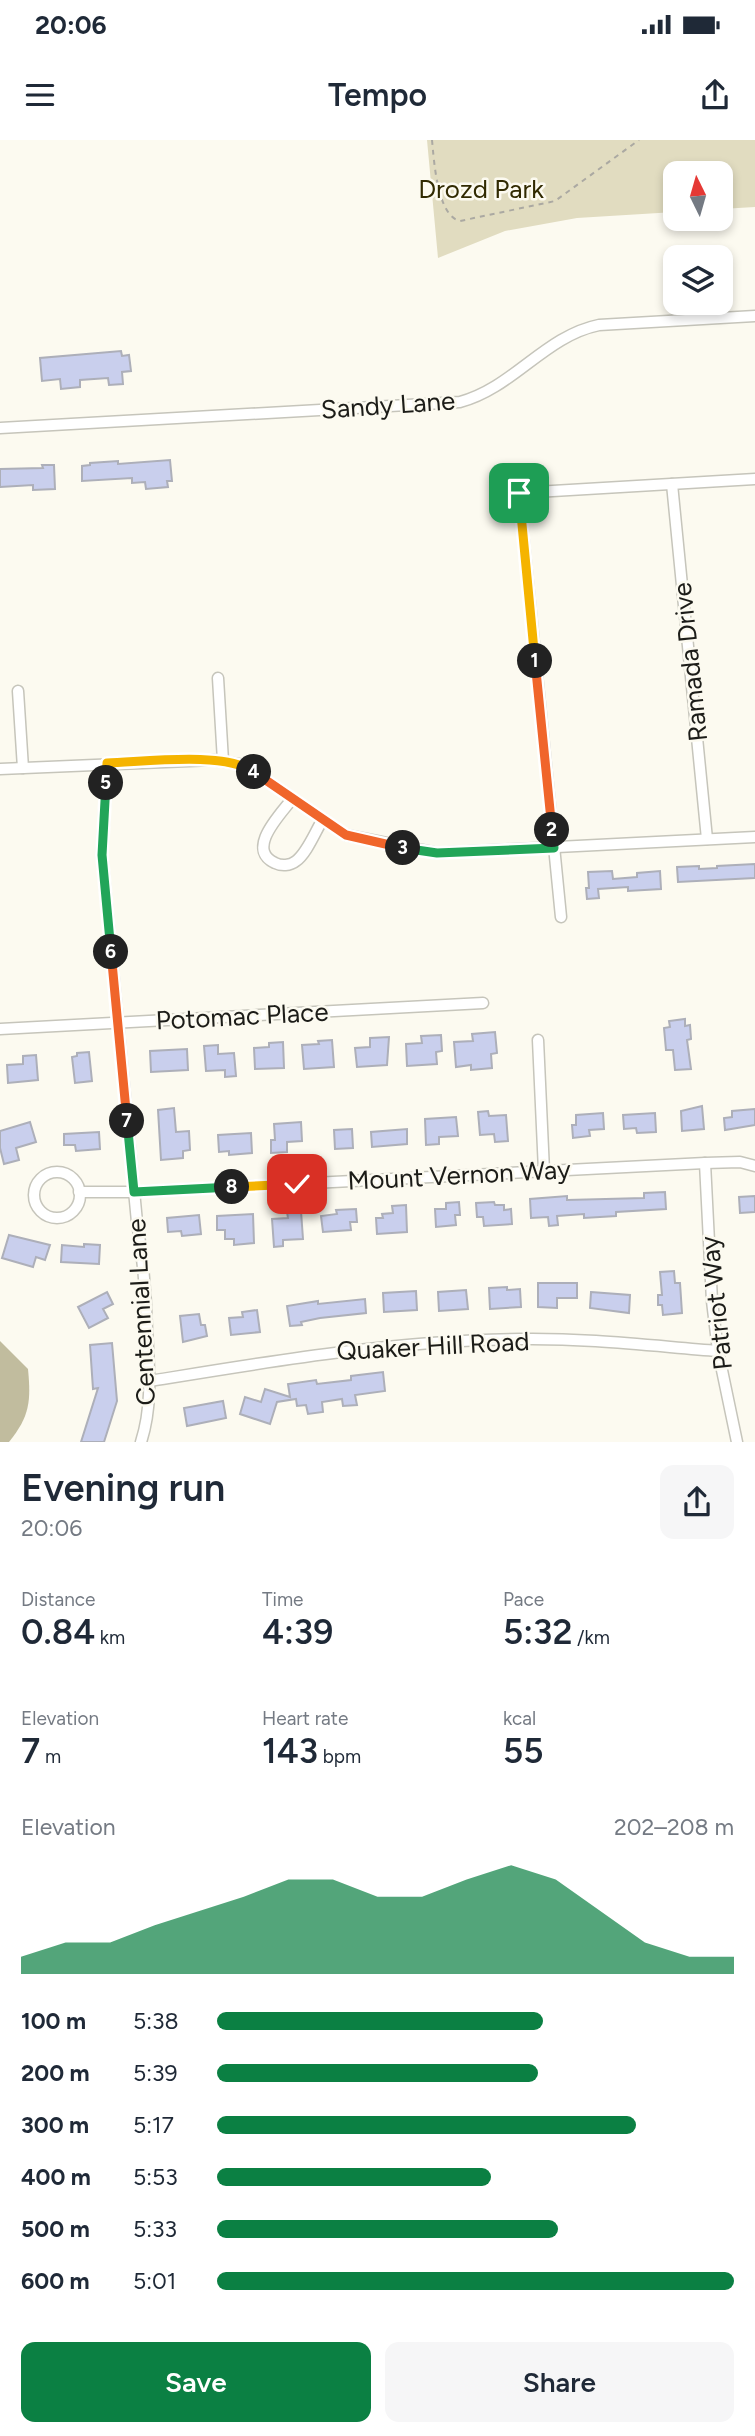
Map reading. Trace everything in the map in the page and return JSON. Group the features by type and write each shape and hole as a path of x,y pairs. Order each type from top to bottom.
{"street":[{"name":"Sandy Lane","path":"0,428 450,403 469,399 494,388 566,336 585,328 755,316"},
{"path":"561,917 519,493 755,479"},
{"name":"Ramada Drive","path":"672,484 707,839"},
{"path":"218,678 223,761"},
{"path":"18,691 23,768"},
{"path":"0,769 107,763 223,761 244,765 346,835 437,853 755,837"},
{"name":"Centennial Lane","path":"107,763 102,855 134,1192 145,1276 150,1381 148,1417 141,1442"},
{"path":"292,799 268,831 263,843 264,852 270,860 278,865 289,865 299,860 323,819"},
{"name":"Potomac Place","path":"0,1029 483,1003"},
{"path":"538,1041 544,1171"},
{"name":"Mount Vernon Way","path":"79,1192 134,1192 705,1163 740,1162 755,1166"},
{"name":"Patriot Way","path":"705,1163 712,1301 718,1351 737,1442"},
{"path":"53,1173 70,1177 79,1192 78,1204 73,1211 61,1218 52,1218 41,1212 34,1199 35,1187 40,1180 53,1173"},
{"name":"Quaker Hill Road","path":"150,1381 312,1354 435,1343 522,1339 590,1341 718,1351"}],"path":[{"path":"432,140 446,212 453,220 460,221 555,201 639,140"}],"green space":[{"name":"Drozd Park","path":"427,140 755,140 755,207 733,208 733,161 663,161 663,213 577,218 505,231 438,258"}],"shaded area":[{"path":"0,1341 28,1369 28,1408 9,1442 0,1442"}],"building":[{"path":"121,351 122,356 129,355 131,371 122,372 123,384 109,385 108,378 80,380 80,387 61,389 60,379 42,381 40,358"},
{"path":"170,460 172,481 167,481 168,487 146,489 145,482 132,483 132,478 82,481 82,466 90,463"},
{"path":"42,465 54,465 55,489 33,490 33,485 0,487 0,469 43,468"},
{"path":"755,864 755,878 678,882 677,867 699,866 699,869"},
{"path":"612,871 613,879 660,871 661,889 598,889 599,898 587,899 588,872"},
{"path":"685,1019 685,1026 690,1025 691,1039 687,1040 691,1069 675,1070 673,1050 666,1050 664,1028 670,1027 669,1021"},
{"path":"495,1032 497,1053 491,1054 492,1068 471,1070 471,1065 456,1067 454,1042 473,1041 472,1034"},
{"path":"441,1035 442,1051 436,1052 437,1064 407,1066 406,1044 422,1043 421,1036"},
{"path":"389,1037 387,1065 357,1067 355,1048 370,1047 370,1038"},
{"path":"332,1040 334,1067 304,1069 302,1045"},
{"path":"283,1042 284,1068 255,1069 254,1048"},
{"path":"218,1045 218,1054 234,1053 236,1076 225,1077 225,1070 206,1071 204,1046"},
{"path":"187,1049 188,1070 151,1072 150,1051"},
{"path":"89,1052 92,1081 75,1083 72,1057 77,1056 77,1053"},
{"path":"36,1055 38,1080 8,1083 7,1065 23,1064 23,1056"},
{"path":"702,1106 704,1129 682,1131 681,1111"},
{"path":"174,1108 176,1132 189,1131 190,1150 183,1151 183,1158 161,1160 158,1110"},
{"path":"755,1109 755,1125 725,1130 724,1118 732,1117 732,1111"},
{"path":"488,1111 489,1116 506,1115 508,1141 495,1142 494,1134 480,1135 478,1112"},
{"path":"603,1113 604,1129 589,1130 590,1136 573,1138 572,1125 576,1125 576,1115"},
{"path":"655,1113 656,1132 637,1133 636,1128 624,1129 623,1115"},
{"path":"456,1117 458,1136 439,1137 439,1144 426,1145 425,1119"},
{"path":"30,1122 36,1142 16,1148 19,1160 4,1164 0,1131"},
{"path":"301,1122 302,1141 287,1142 287,1152 271,1153 271,1140 275,1140 274,1124"},
{"path":"352,1129 353,1148 335,1149 334,1130"},
{"path":"407,1129 407,1144 372,1147 371,1132"},
{"path":"99,1132 100,1149 76,1151 75,1145 64,1145 64,1134"},
{"path":"251,1133 252,1153 229,1155 229,1151 219,1152 218,1135"},
{"path":"665,1192 666,1209 616,1212 616,1216 557,1216 558,1225 549,1226 548,1217 531,1218 530,1199 567,1196 567,1200 644,1198 644,1193"},
{"path":"755,1196 755,1212 740,1213 739,1197"},
{"path":"459,1202 460,1215 455,1215 456,1225 436,1227 435,1209 446,1209 446,1203"},
{"path":"494,1202 495,1205 504,1205 504,1210 511,1209 512,1224 484,1226 483,1217 477,1217 476,1203"},
{"path":"406,1205 407,1232 377,1234 376,1218 383,1218 382,1214 393,1213 392,1206"},
{"path":"356,1209 357,1222 350,1222 351,1230 323,1232 321,1216 337,1214 336,1210"},
{"path":"301,1211 303,1239 283,1240 283,1246 274,1247 272,1219 288,1218 287,1212"},
{"path":"253,1214 254,1243 234,1245 234,1239 225,1239 225,1230 217,1230 217,1216"},
{"path":"199,1215 201,1234 182,1236 181,1231 168,1232 167,1218"},
{"path":"9,1235 50,1245 45,1260 36,1257 33,1267 2,1258"},
{"path":"84,1244 100,1245 99,1264 61,1262 62,1245 84,1247"},
{"path":"674,1271 675,1283 680,1283 682,1313 663,1315 662,1305 658,1305 658,1295 662,1295 660,1272"},
{"path":"538,1283 577,1283 577,1298 557,1298 557,1308 538,1307"},
{"path":"507,1287 507,1290 520,1289 521,1307 490,1309 489,1288"},
{"path":"466,1290 468,1309 439,1311 438,1292"},
{"path":"416,1291 417,1310 384,1312 383,1293"},
{"path":"107,1292 113,1304 103,1309 108,1318 89,1328 78,1307"},
{"path":"591,1292 630,1295 629,1313 590,1308"},
{"path":"365,1299 366,1313 320,1318 301,1322 302,1325 290,1326 287,1306 318,1301 318,1304"},
{"path":"257,1310 260,1332 231,1335 229,1318 243,1317 242,1312"},
{"path":"199,1314 207,1336 183,1342 180,1316"},
{"path":"112,1343 117,1401 104,1442 81,1442 98,1388 93,1389 90,1345"},
{"path":"383,1372 385,1391 355,1395 357,1405 343,1406 342,1399 322,1402 323,1412 308,1414 306,1405 297,1406 296,1399 277,1402 270,1424 240,1414 245,1397 261,1402 265,1389 290,1397 288,1384 316,1380 317,1384 351,1380 351,1376"},
{"path":"223,1401 226,1418 187,1426 184,1408"}],"route":[{"path":"297,1184 134,1192 102,855 107,763 213,760 244,765 346,835 400,847 437,853 554,848 519,493"}]}
